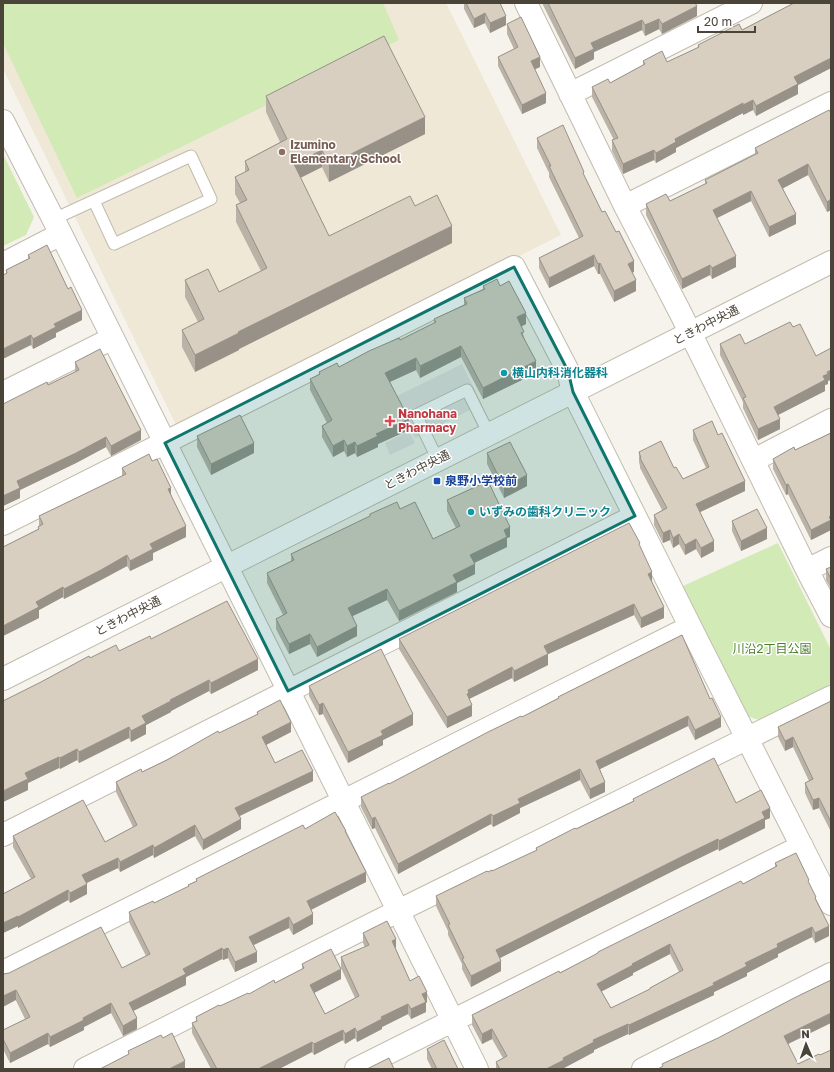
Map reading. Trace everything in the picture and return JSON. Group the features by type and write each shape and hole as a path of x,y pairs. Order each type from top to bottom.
{"street":[{"path":"526,3 625,206 754,460 831,616"},
{"path":"570,94 751,3"},
{"path":"625,206 831,103"},
{"path":"3,121 113,338 477,1069"},
{"path":"3,264 57,227"},
{"name":"ときわ中央通","path":"3,679 831,262"},
{"path":"3,524 514,267 568,372 573,392 690,627 831,904"},
{"path":"3,393 113,338"},
{"path":"754,460 831,420"},
{"path":"3,835 635,516"},
{"path":"807,570 831,558"},
{"path":"3,972 690,627"},
{"path":"85,1069 398,911 831,696"},
{"path":"356,1069 802,846"},
{"path":"643,1069 831,974"}],"lane":[{"path":"57,227 94,200 191,156 211,199 114,244 94,200"},
{"path":"438,460 416,415 467,390 489,434"}],"highlighted area":[{"path":"514,267 568,371 573,392 635,516 288,691 165,443"}],"shaded area":[{"name":"Izumino Elementary School","path":"3,3 446,3 561,235 178,429 3,69"},
{"path":"462,364 482,404 415,438 395,397"},
{"path":"409,431 415,443 390,455 385,443"}],"green space":[{"path":"3,3 383,3 399,40 77,198 3,43"},
{"path":"3,154 34,217 26,235 3,246"},
{"name":"川沿2丁目公園","path":"778,543 831,650 831,684 759,720 747,716 683,586"}],"building":[{"path":"466,3 500,3 506,16 490,23 485,13 474,19"},
{"path":"548,3 695,3 697,6 662,24 659,19 645,25 642,20 591,43 594,49 575,58"},
{"path":"794,3 831,3 831,58 794,77 798,84 756,106 753,100 743,105 743,103 675,139 676,142 656,153 654,150 623,164 612,140 618,138 592,87 608,79 610,83 645,64 643,61 662,51 667,62 699,47 698,45 739,24 742,30"},
{"path":"521,17 540,57 531,61 546,93 522,105 498,57 518,47 507,24"},
{"path":"384,36 425,117 329,165 322,150 294,164 329,236 410,196 415,206 437,195 452,226 238,332 239,333 195,355 182,330 204,319 185,280 208,269 219,292 267,268 236,205 247,200 235,177 249,170 245,161 287,139 266,96"},
{"path":"829,110 831,113 831,199 827,202 808,164 778,180 796,214 769,227 751,191 713,210 736,256 712,268 710,265 682,279 646,204 666,194 670,201 707,183 705,180 758,153 755,148"},
{"path":"563,125 584,172 583,173 602,212 605,211 616,232 619,231 634,261 628,264 636,280 614,291 600,263 598,264 594,255 549,278 539,258 583,236 537,138"},
{"path":"47,245 68,289 71,287 82,310 54,324 56,327 33,339 31,335 3,349 3,275 7,273 6,270 30,258 28,255"},
{"path":"497,279 500,286 509,281 526,313 517,317 524,332 521,333 536,361 483,388 461,346 420,366 416,358 385,373 409,419 376,434 378,436 357,446 355,442 347,446 344,440 333,446 322,426 332,420 310,379 320,374 319,372 337,363 339,367 369,351 399,338 400,340 436,322 434,319 467,304 464,298 485,289 483,286"},
{"path":"790,322 793,327 800,324 816,356 831,348 831,370 827,372 828,374 823,376 825,380 774,407 780,419 758,429 743,398 746,397 720,344 740,334 745,344"},
{"path":"100,349 141,430 111,446 106,437 17,481 20,488 3,496 3,404 47,382 48,385 79,370 75,362"},
{"path":"240,415 254,443 211,464 197,436"},
{"path":"712,421 718,435 722,433 745,481 696,504 714,541 701,548 696,539 685,545 679,534 673,538 670,530 663,533 654,515 667,508 640,458 639,452 661,441 674,468 676,467 683,479 709,467 693,430"},
{"path":"831,433 831,516 829,517 831,520 811,530 788,484 786,485 773,459 794,447 795,450"},
{"path":"510,442 527,475 504,487 487,453"},
{"path":"149,454 152,461 157,459 171,488 168,489 186,526 150,544 153,549 130,561 127,555 64,589 63,587 36,602 39,607 3,626 3,547 39,529 38,527 43,524 39,516 126,474 122,468"},
{"path":"488,481 510,527 504,530 507,537 470,555 475,564 453,575 457,582 399,611 387,589 348,608 357,626 317,647 310,634 289,644 276,619 287,613 267,573 294,560 291,554 397,502 400,509 415,502 433,539 460,526 447,500"},
{"path":"757,509 767,528 741,541 732,521"},
{"path":"629,523 640,543 639,544 652,572 648,574 664,607 641,618 634,604 544,646 548,654 514,671 512,667 468,690 469,693 467,694 472,705 447,717 399,639"},
{"path":"831,567 831,579 826,569"},
{"path":"227,601 258,659 211,683 209,680 170,700 171,701 142,716 146,723 131,731 129,727 79,752 77,749 25,773 28,779 3,791 3,701 89,656 90,658 116,645 119,651 150,636 151,639"},
{"path":"682,635 710,699 712,698 721,717 695,730 688,716 596,761 605,782 590,789 580,769 518,799 520,803 493,816 491,814 398,864 375,817 372,819 361,797"},
{"path":"381,649 413,714 381,731 383,735 348,752 323,703 319,705 309,686"},
{"path":"280,700 291,722 262,737 275,763 302,750 313,771 235,808 241,819 203,840 195,825 154,848 153,845 120,862 118,858 82,875 87,884 70,893 68,890 18,917 3,923 3,894 35,877 13,836 83,800 105,842 137,825 116,782 141,769 142,772 167,760 218,731 219,733 258,714 257,712"},
{"path":"831,701 831,822 819,798 813,800 805,783 813,779 793,737 785,741 778,727"},
{"path":"714,758 736,803 761,790 770,808 762,812 765,818 719,841 718,839 683,856 496,950 501,961 471,976 462,959 464,958 448,925 450,924 436,896 487,871 492,871 537,850 536,848 634,801 633,799"},
{"path":"335,812 366,872 307,901 313,914 293,925 289,917 249,937 257,952 235,962 228,948 223,950 222,948 183,969 186,974 129,1003 137,1018 123,1026 111,1003 83,1018 84,1020 50,1037 48,1033 10,1053 3,1039 3,1030 30,1017 16,990 3,996 3,974 9,973 101,927 122,968 150,954 129,912 153,901 154,903 189,886 188,885 197,881 196,879 303,825 305,829"},
{"path":"796,853 809,880 808,881 816,897 815,898 829,926 815,933 812,927 777,944 778,947 745,963 747,966 713,983 714,985 629,1025 628,1024 593,1040 594,1042 563,1058 564,1060 546,1069 500,1069 496,1062 507,1056 492,1029 482,1034 472,1015 559,971 560,973 598,952 741,881 743,884 777,866 775,863","holes":["670,944 683,970 650,989 611,1008 597,984"]},
{"path":"387,921 396,939 392,941 410,981 419,976 427,992 422,994 426,1002 411,1009 408,1004 381,1017 382,1019 357,1032 355,1028 345,1034 343,1030 314,1044 312,1042 258,1069 217,1069 192,1023 197,1021 196,1017 219,1005 220,1006 248,993 249,994 274,980 275,983 304,968 302,964 331,949 341,969 310,985 325,1014 359,996 341,957 369,945 363,933"},
{"path":"831,980 831,1013 784,1036 798,1064 831,1050 831,1069 658,1069 663,1066 662,1064 718,1038"},
{"path":"172,1033 185,1061 169,1069 100,1069 129,1054 128,1051 161,1035 163,1038"},
{"path":"444,1040 458,1069 437,1069 427,1049"},
{"path":"389,1058 394,1069 367,1069"}],"place":[{"name":"Izumino Elementary School","path":"282,152"},
{"name":"横山内科消化器科","path":"504,373"},
{"name":"Nanohana Pharmacy","path":"390,421"},
{"name":"泉野小学校前","path":"437,481"},
{"name":"いずみの歯科クリニック","path":"471,512"}]}
